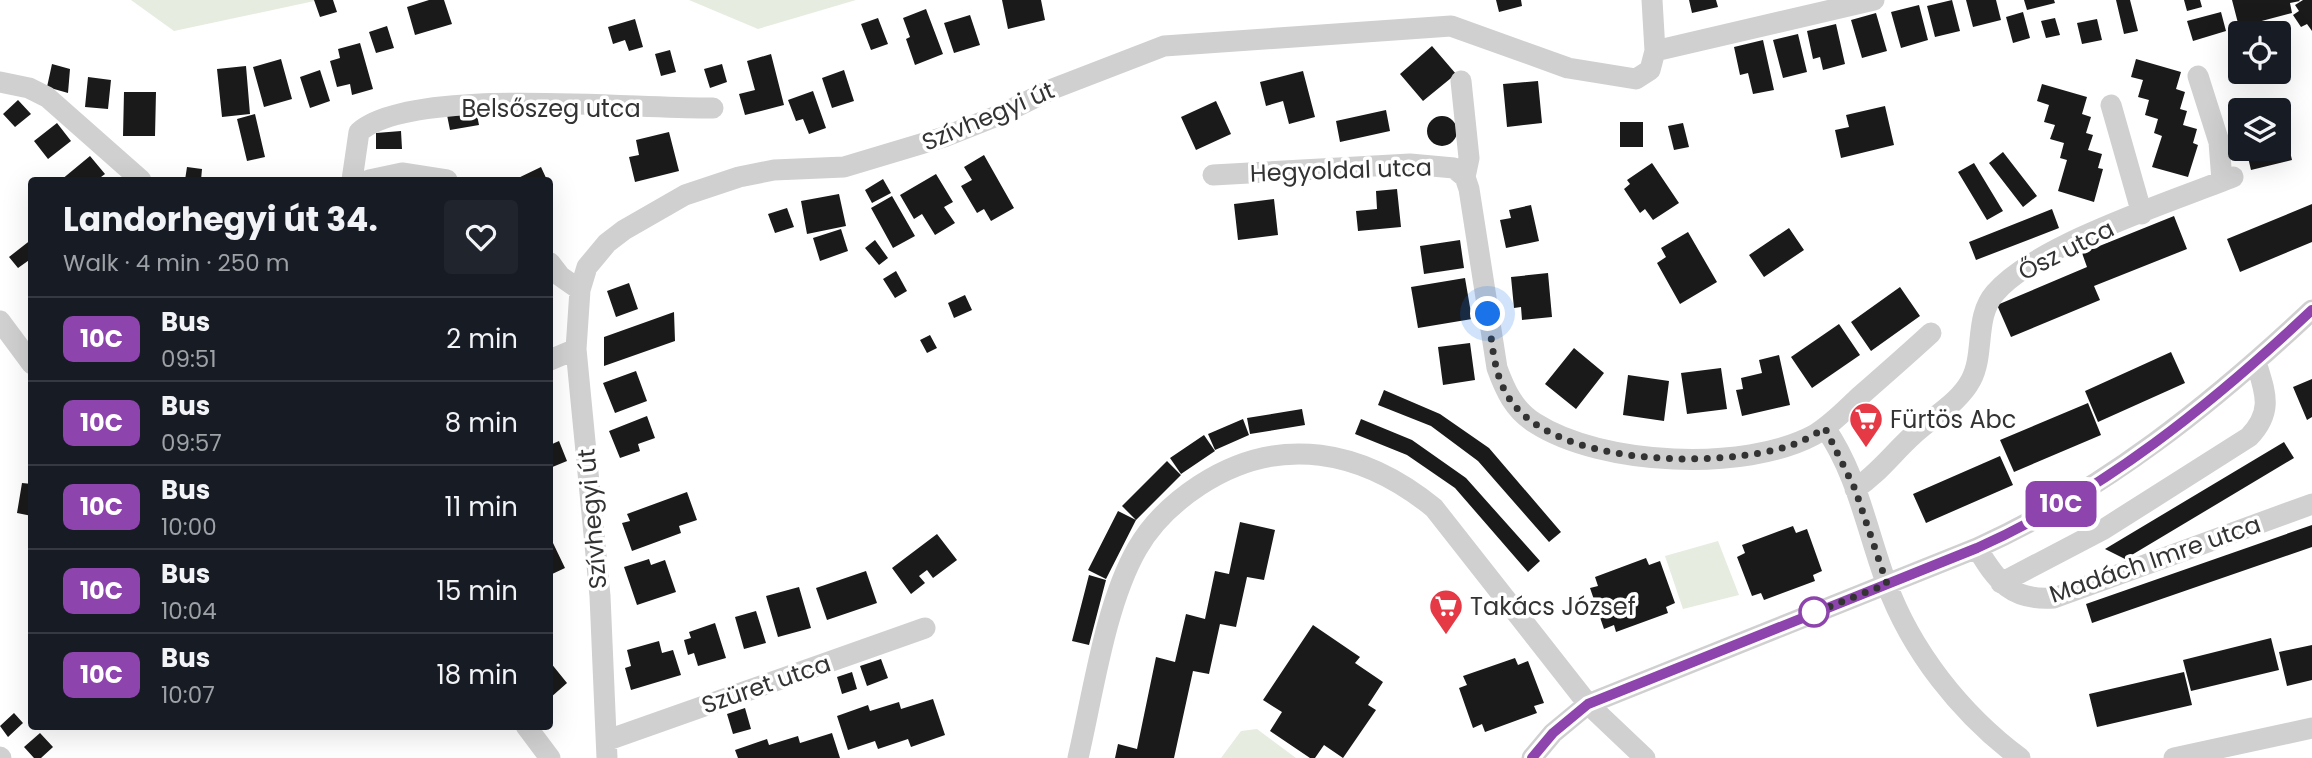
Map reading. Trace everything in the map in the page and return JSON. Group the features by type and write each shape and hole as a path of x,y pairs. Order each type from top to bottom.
{"street":[{"path":"1652,0 1655,51 1874,0"},
{"name":"Szívhegyi út","path":"607,749 600,596 576,349 580,290 587,267 607,243 685,195 739,177 774,170 844,167 870,162 944,137 1002,114 1050,90 1164,46 1451,26 1568,68 1636,79 1650,71 1655,51"},
{"name":"Ősz utca","path":"1855,489 1872,478 1912,436 1959,396 1972,379 1982,320 1992,296 2007,280 2050,253 2228,179 2198,76"},
{"name":"Hegyoldal utca","path":"1461,81 1469,158 1465,177 1497,368 1506,393 1534,422 1581,445 1606,451 1691,458 1759,453 1792,445 1825,428 1931,333"},
{"path":"0,82 29,88 47,97 138,177"},
{"name":"Belsőszeg utca","path":"352,177 359,132 373,121 394,116 508,102 667,109 713,108"},
{"name":"Ősz utca","path":"2111,105 2142,214"},
{"name":"Hegyoldal utca","path":"1213,175 1410,164 1454,168 1465,177"},
{"path":"383,177 402,173 428,177"},
{"path":"553,267 580,290"},
{"path":"1532,758 1553,733 1588,704 1977,548 2032,522 2103,479 2195,413 2312,310"},
{"path":"0,321 28,358"},
{"path":"553,359 576,349"},
{"path":"2001,583 2104,529 2249,437 2262,424 2266,407 2256,362"},
{"path":"1825,428 1855,489 1887,584 1904,621 1942,681 1992,738 2020,758"},
{"path":"1079,758 1111,619 1122,583 1137,549 1156,520 1182,497 1240,464 1271,455 1333,457 1372,468 1404,483 1434,508 1588,704 1645,758"},
{"name":"Madách Imre utca","path":"1977,548 2001,583 2034,600 2054,598 2312,504"},
{"name":"Szüret utca","path":"607,749 925,628"},
{"path":"2174,758 2312,728"},
{"path":"529,730 550,758"}],"shaded area":[{"path":"131,0 319,0 174,31"},
{"path":"689,0 856,0 758,29"},
{"path":"1718,541 1739,595 1683,609 1665,556"},
{"path":"1257,729 1296,758 1221,758 1241,731"}],"building":[{"path":"314,0 333,0 337,12 320,17"},
{"path":"429,0 444,0 452,24 415,35 407,7"},
{"path":"1002,0 1041,0 1045,20 1008,29"},
{"path":"1496,0 1521,0 1522,6 1499,12"},
{"path":"1689,0 1716,0 1718,7 1692,13"},
{"path":"1952,0 1960,31 1935,37 1927,6"},
{"path":"1966,0 1996,0 2001,20 1973,27"},
{"path":"2024,0 2054,0 2055,3 2027,10"},
{"path":"2116,0 2130,0 2138,31 2124,34"},
{"path":"2184,0 2200,0 2202,7 2187,11"},
{"path":"2232,0 2300,1 2290,3 2292,13 2262,21 2237,21"},
{"path":"2303,0 2312,0 2312,31 2307,24 2301,27 2293,15 2299,11 2295,5"},
{"path":"1919,5 1928,40 1901,48 1891,12"},
{"path":"926,9 943,54 915,65 906,39 910,37 903,18"},
{"path":"2023,12 2030,38 2013,43 2006,17"},
{"path":"2221,12 2226,31 2193,41 2187,21"},
{"path":"1876,13 1887,51 1862,58 1851,20"},
{"path":"970,15 980,45 954,53 944,23"},
{"path":"878,18 888,44 871,50 861,24"},
{"path":"2055,18 2060,35 2046,38 2041,21"},
{"path":"635,19 643,47 629,51 625,40 613,44 608,27"},
{"path":"2097,19 2102,40 2082,44 2077,23"},
{"path":"1836,24 1845,64 1823,70 1820,57 1813,59 1807,31"},
{"path":"387,26 394,48 376,53 369,32"},
{"path":"1798,34 1807,72 1783,78 1773,40"},
{"path":"1763,40 1774,90 1753,94 1748,73 1740,75 1734,47"},
{"path":"360,43 373,89 352,95 350,84 337,87 330,61 340,58 338,49"},
{"path":"1432,46 1456,74 1423,101 1400,74"},
{"path":"670,50 676,72 661,76 655,54"},
{"path":"771,54 784,105 745,115 739,94 755,90 747,61"},
{"path":"281,59 292,99 264,107 253,67"},
{"path":"2136,59 2181,72 2176,89 2185,92 2180,109 2187,111 2183,125 2197,129 2193,143 2198,145 2188,177 2152,167 2162,136 2154,133 2158,119 2145,115 2149,100 2138,97 2143,80 2131,77"},
{"path":"52,64 70,69 68,93 47,87"},
{"path":"722,64 727,82 710,88 704,69"},
{"path":"246,66 250,114 222,117 217,69"},
{"path":"320,70 330,101 310,108 300,77"},
{"path":"844,70 854,101 832,108 822,78"},
{"path":"1303,71 1315,117 1289,124 1283,101 1266,106 1260,82"},
{"path":"88,77 111,80 108,109 85,107"},
{"path":"1538,81 1542,123 1507,127 1503,84"},
{"path":"2042,84 2087,97 2082,114 2091,117 2086,133 2093,135 2088,150 2102,154 2098,168 2103,169 2094,202 2058,191 2067,160 2060,158 2064,143 2050,139 2055,125 2044,122 2049,105 2037,101"},
{"path":"813,91 826,128 809,134 803,119 796,121 788,100"},
{"path":"124,92 156,92 155,136 123,136"},
{"path":"18,100 31,114 15,127 3,114"},
{"path":"1216,101 1231,134 1196,150 1181,117"},
{"path":"1885,106 1894,145 1841,158 1835,130 1849,127 1846,115"},
{"path":"476,110 479,125 450,130 447,115"},
{"path":"1386,110 1390,131 1340,142 1336,121"},
{"path":"255,114 265,157 247,161 237,119"},
{"path":"1442,116 1453,120 1457,131 1453,142 1442,146 1431,142 1427,131 1431,120"},
{"path":"1620,122 1643,122 1643,147 1620,147"},
{"path":"57,123 71,141 48,159 34,141"},
{"path":"1683,123 1689,147 1674,150 1668,126"},
{"path":"401,131 402,149 376,149 376,133"},
{"path":"669,132 679,171 635,182 629,157 639,155 636,140"},
{"path":"2003,152 2037,196 2023,207 1989,163"},
{"path":"984,155 1014,208 991,221 984,209 977,213 961,186 972,180 964,167"},
{"path":"90,156 105,174 101,177 65,177"},
{"path":"2249,161 2288,161 2251,170"},
{"path":"1652,163 1679,203 1653,220 1645,209 1640,213 1624,189 1630,184 1627,180"},
{"path":"1974,163 2003,211 1987,220 1958,172"},
{"path":"187,167 202,169 201,177 185,177"},
{"path":"541,167 546,177 520,177"},
{"path":"936,174 953,202 944,207 955,223 935,235 922,214 914,219 900,195"},
{"path":"883,179 891,193 872,203 865,190"},
{"path":"1397,189 1401,227 1358,231 1356,211 1377,209 1376,191"},
{"path":"839,194 846,226 807,234 801,201"},
{"path":"892,196 915,236 893,248 871,208"},
{"path":"1274,199 1278,235 1238,240 1234,204"},
{"path":"2312,204 2312,242 2240,272 2227,239"},
{"path":"1531,205 1539,241 1506,248 1500,220 1511,218 1509,210"},
{"path":"787,208 794,227 775,233 768,214"},
{"path":"2052,209 2059,228 1976,260 1969,242"},
{"path":"2174,216 2187,249 2094,286 2100,300 2011,337 1997,305 2087,267 2082,253"},
{"path":"1789,228 1804,250 1764,277 1749,255"},
{"path":"841,229 848,251 820,261 813,238"},
{"path":"1688,232 1717,282 1680,304 1657,263 1666,257 1661,248"},
{"path":"875,240 888,258 879,265 865,248"},
{"path":"1460,240 1464,268 1424,274 1420,246"},
{"path":"28,242 28,261 18,268 9,257"},
{"path":"896,271 907,291 895,298 883,279"},
{"path":"1548,273 1552,317 1522,320 1521,307 1514,308 1511,277"},
{"path":"1465,278 1472,319 1418,328 1411,287"},
{"path":"629,283 638,309 616,317 607,291"},
{"path":"1900,287 1920,316 1871,351 1851,322"},
{"path":"965,295 972,310 954,318 948,303"},
{"path":"674,312 675,341 604,366 604,337"},
{"path":"1839,324 1860,355 1812,388 1791,357"},
{"path":"930,335 937,348 927,353 920,340"},
{"path":"1470,343 1475,380 1443,385 1438,347"},
{"path":"1574,348 1604,373 1576,409 1545,384"},
{"path":"2171,352 2185,383 2098,422 2085,391"},
{"path":"1779,355 1790,405 1742,416 1736,390 1743,389 1741,378 1762,373 1759,360"},
{"path":"1721,368 1727,409 1687,414 1681,373"},
{"path":"636,371 647,401 615,413 603,383"},
{"path":"1628,375 1669,381 1664,421 1623,415"},
{"path":"2312,379 2312,417 2307,420 2293,387"},
{"path":"1384,390 1440,414 1489,448 1561,532 1549,542 1478,461 1431,426 1378,405"},
{"path":"2088,403 2101,435 2014,472 2000,440"},
{"path":"1302,409 1305,425 1250,434 1247,418"},
{"path":"647,416 655,438 638,444 640,451 620,458 609,431"},
{"path":"1243,419 1249,435 1215,450 1208,434"},
{"path":"1361,419 1412,440 1466,478 1540,561 1528,572 1455,488 1407,455 1355,434"},
{"path":"1204,435 1215,451 1181,474 1170,458"},
{"path":"559,441 567,461 553,467 553,444"},
{"path":"2284,442 2294,458 2125,559 2105,549"},
{"path":"2000,456 2013,485 1926,523 1913,494"},
{"path":"1167,461 1181,475 1136,520 1122,506"},
{"path":"22,483 28,484 28,515 17,513"},
{"path":"687,492 697,520 679,526 681,533 632,551 622,523 630,521 627,514"},
{"path":"1118,511 1136,520 1106,579 1088,570"},
{"path":"1240,522 1275,530 1264,580 1247,577 1236,627 1220,624 1209,674 1193,671 1174,758 1115,758 1118,744 1137,749 1156,657 1175,662 1186,614 1205,619 1215,571 1229,574"},
{"path":"2312,525 2312,547 2092,623 2086,604"},
{"path":"1793,526 1796,533 1807,529 1822,571 1813,575 1815,581 1764,600 1761,593 1752,596 1737,557 1745,553 1742,545"},
{"path":"937,534 957,560 933,578 927,570 919,576 925,583 911,594 892,568"},
{"path":"553,543 565,568 553,574"},
{"path":"1646,558 1649,565 1660,561 1675,603 1666,607 1668,613 1616,632 1614,625 1604,629 1590,588 1598,586 1595,577"},
{"path":"649,559 651,565 665,560 676,592 637,605 624,567"},
{"path":"866,571 877,603 827,620 816,588"},
{"path":"1089,575 1106,580 1089,645 1072,641"},
{"path":"799,587 811,628 778,637 766,596"},
{"path":"756,611 766,643 744,649 735,617"},
{"path":"715,623 726,658 698,666 694,653 688,655 684,640 691,638 689,632"},
{"path":"1313,625 1360,657 1355,663 1383,682 1368,705 1376,710 1343,758 1324,745 1315,758 1310,758 1270,731 1282,712 1263,700"},
{"path":"2271,638 2279,670 2191,691 2183,660"},
{"path":"659,641 662,653 673,650 681,675 631,690 625,668 631,666 627,650"},
{"path":"2312,645 2312,680 2287,686 2279,652"},
{"path":"1515,658 1518,665 1528,661 1544,703 1534,706 1537,713 1485,732 1482,724 1473,728 1459,688 1467,685 1463,676"},
{"path":"881,659 888,678 867,686 860,666"},
{"path":"553,666 567,683 553,695"},
{"path":"852,672 857,689 842,694 837,677"},
{"path":"2184,672 2192,705 2097,727 2089,694"},
{"path":"933,699 945,735 911,747 908,739 878,749 875,741 848,750 837,716 868,705 870,711 899,702 901,709"},
{"path":"745,708 751,729 733,734 727,714"},
{"path":"14,713 23,723 8,737 0,726"},
{"path":"40,733 53,747 41,758 34,758 24,747"},
{"path":"832,733 840,758 738,758 735,750 767,739 769,745 798,736 800,743"}],"bus line":[{"name":"10C","path":"1532,758 1553,733 1588,704 1643,679 1977,548 2032,522 2103,479 2195,413 2236,380 2312,310"}],"place":[{"name":"Fürtös Abc","path":"1866,449"},
{"name":"Takács József","path":"1446,636"}],"route":[{"path":"1488,314 1497,368 1506,393 1517,408 1534,422 1581,445 1658,457 1727,456 1759,453 1792,445 1825,428 1839,450 1855,489 1887,584 1811,614 1814,612"}]}
